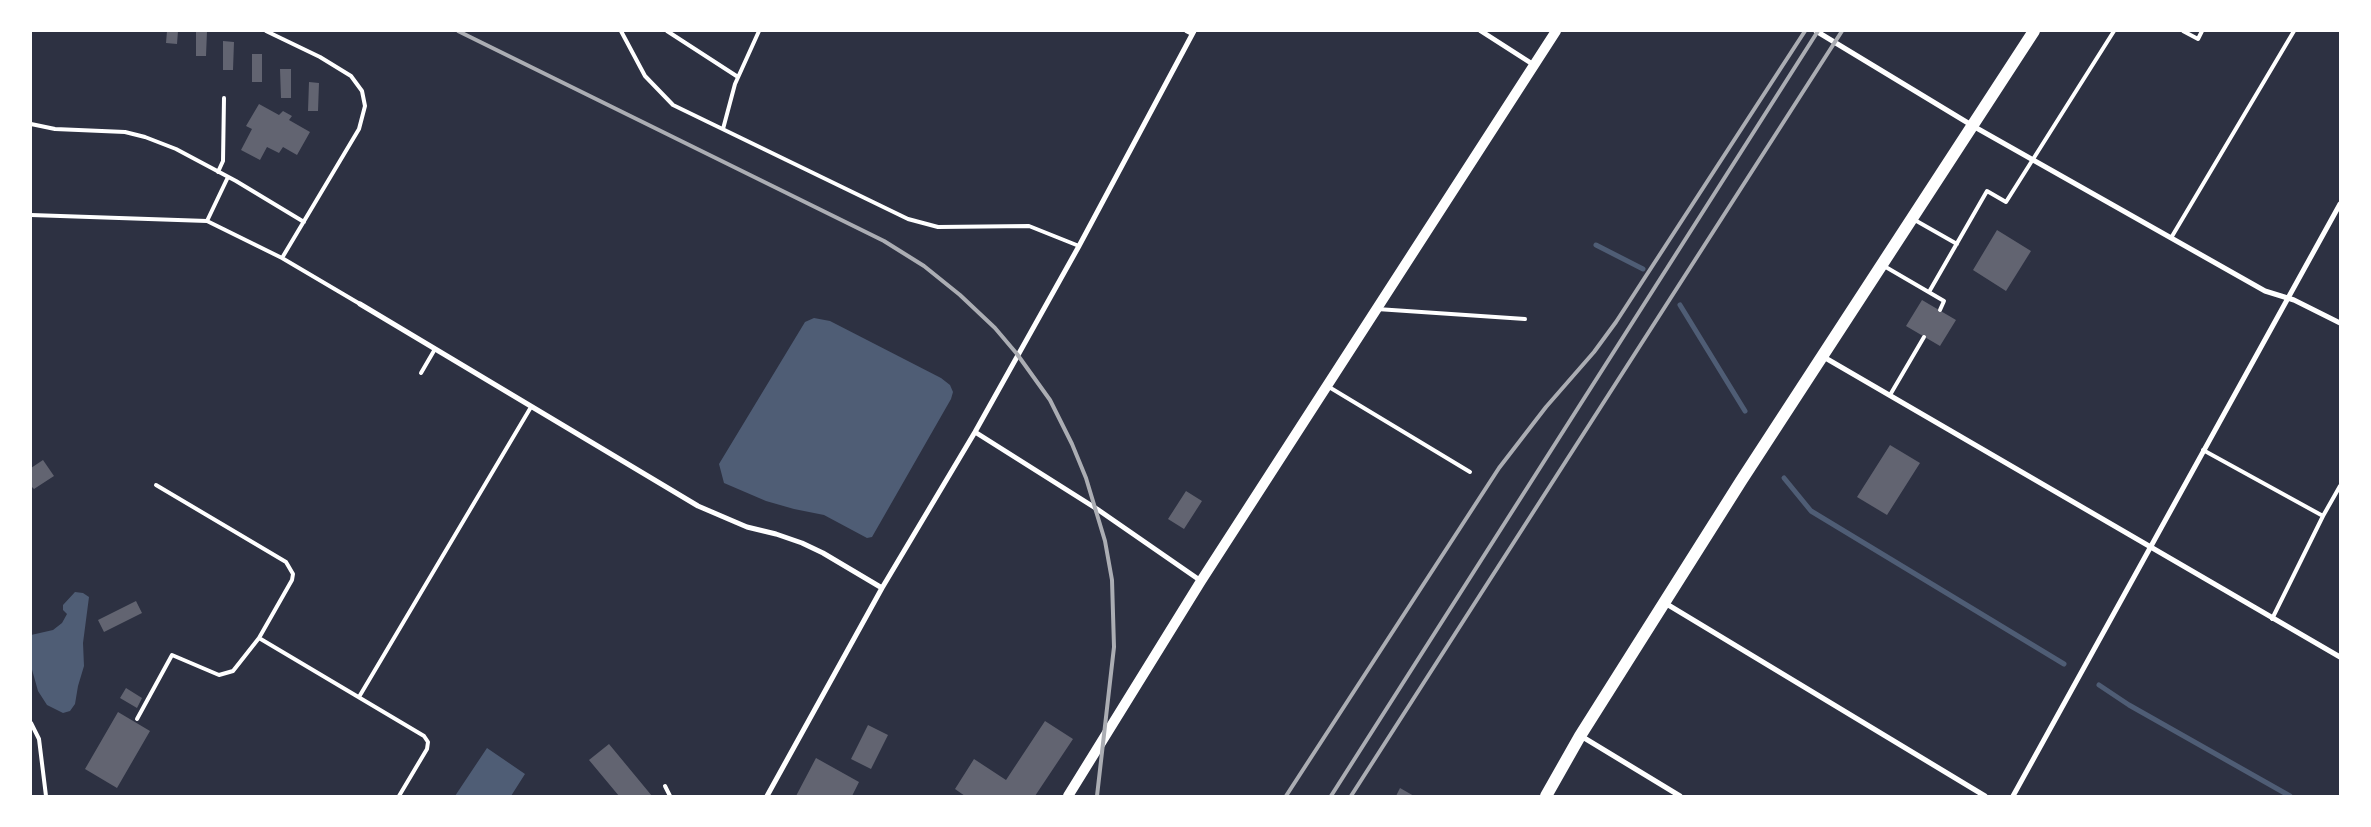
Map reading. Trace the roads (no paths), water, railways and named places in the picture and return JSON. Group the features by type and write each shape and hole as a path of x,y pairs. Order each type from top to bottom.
{"main road":[{"path":"1068,796 1201,581 1556,31"},
{"path":"1546,796 1580,736 1821,356 2034,31"}],"street":[{"path":"1481,31 1534,65"},
{"path":"1816,31 1972,126 2265,291 2287,298 2340,323"},
{"path":"767,796 882,588 975,432 1079,246 1193,33"},
{"path":"2013,796 2340,204"},
{"path":"360,304 698,506 747,527 802,543 823,553 882,588"},
{"path":"1821,356 2340,657"},
{"path":"975,432 1097,509 1201,581"},
{"path":"1664,603 1985,796"},
{"path":"1580,736 1680,796"}],"lane":[{"path":"266,31 351,76 362,92 365,106 359,129 282,258"},
{"path":"620,31 645,76 673,105 908,219 938,227 1029,226 1079,246"},
{"path":"667,31 738,77"},
{"path":"723,129 738,77 759,31"},
{"path":"1186,31 1193,33"},
{"path":"1929,292 1987,191 2006,202 2114,31"},
{"path":"2182,31 2198,39 2202,31"},
{"path":"2171,238 2294,31"},
{"path":"218,172 223,161 224,98"},
{"path":"31,124 55,129 125,132 145,136 176,149 228,177 304,222"},
{"path":"206,221 228,177"},
{"path":"31,215 206,221 282,258 360,304"},
{"path":"1912,218 1956,244"},
{"path":"1881,265 1944,301 1940,310"},
{"path":"1377,309 1525,318"},
{"path":"1890,395 1924,337"},
{"path":"421,373 435,349"},
{"path":"1327,385 1470,472"},
{"path":"359,697 532,407"},
{"path":"2203,450 2322,516"},
{"path":"136,719 172,655 219,675 233,671 258,638 292,580 291,568 286,562 156,485"},
{"path":"2272,618 2322,516 2340,486"},
{"path":"258,638 424,736 428,742 427,749 399,796"},
{"path":"31,723 39,739 46,796"},
{"path":"665,786 670,796"}],"water":[{"path":"814,318 830,321 941,378 950,385 953,392 951,399 872,537 867,538 824,515 766,501 724,483 719,464 805,322"},
{"path":"75,592 83,593 89,597 83,643 84,666 75,704 70,711 63,713 47,705 38,691 31,666 31,635 53,630 62,623 67,614 63,610 63,605"},
{"path":"487,748 525,774 511,796 455,796"}],"waterway":[{"path":"1596,245 1643,269"},
{"path":"1680,305 1745,411"},
{"path":"1784,478 1811,511 2064,664"},
{"path":"2099,685 2129,705 2290,796"}],"railway":[{"path":"458,31 884,241 924,266 960,295 995,328 1017,354 1050,400 1072,444 1086,478 1105,541 1112,580 1114,647 1097,796"},
{"path":"1286,796 1499,468 1546,407 1594,352 1616,322 1805,31"},
{"path":"1331,796 1818,31"},
{"path":"1351,796 1842,31"}]}
